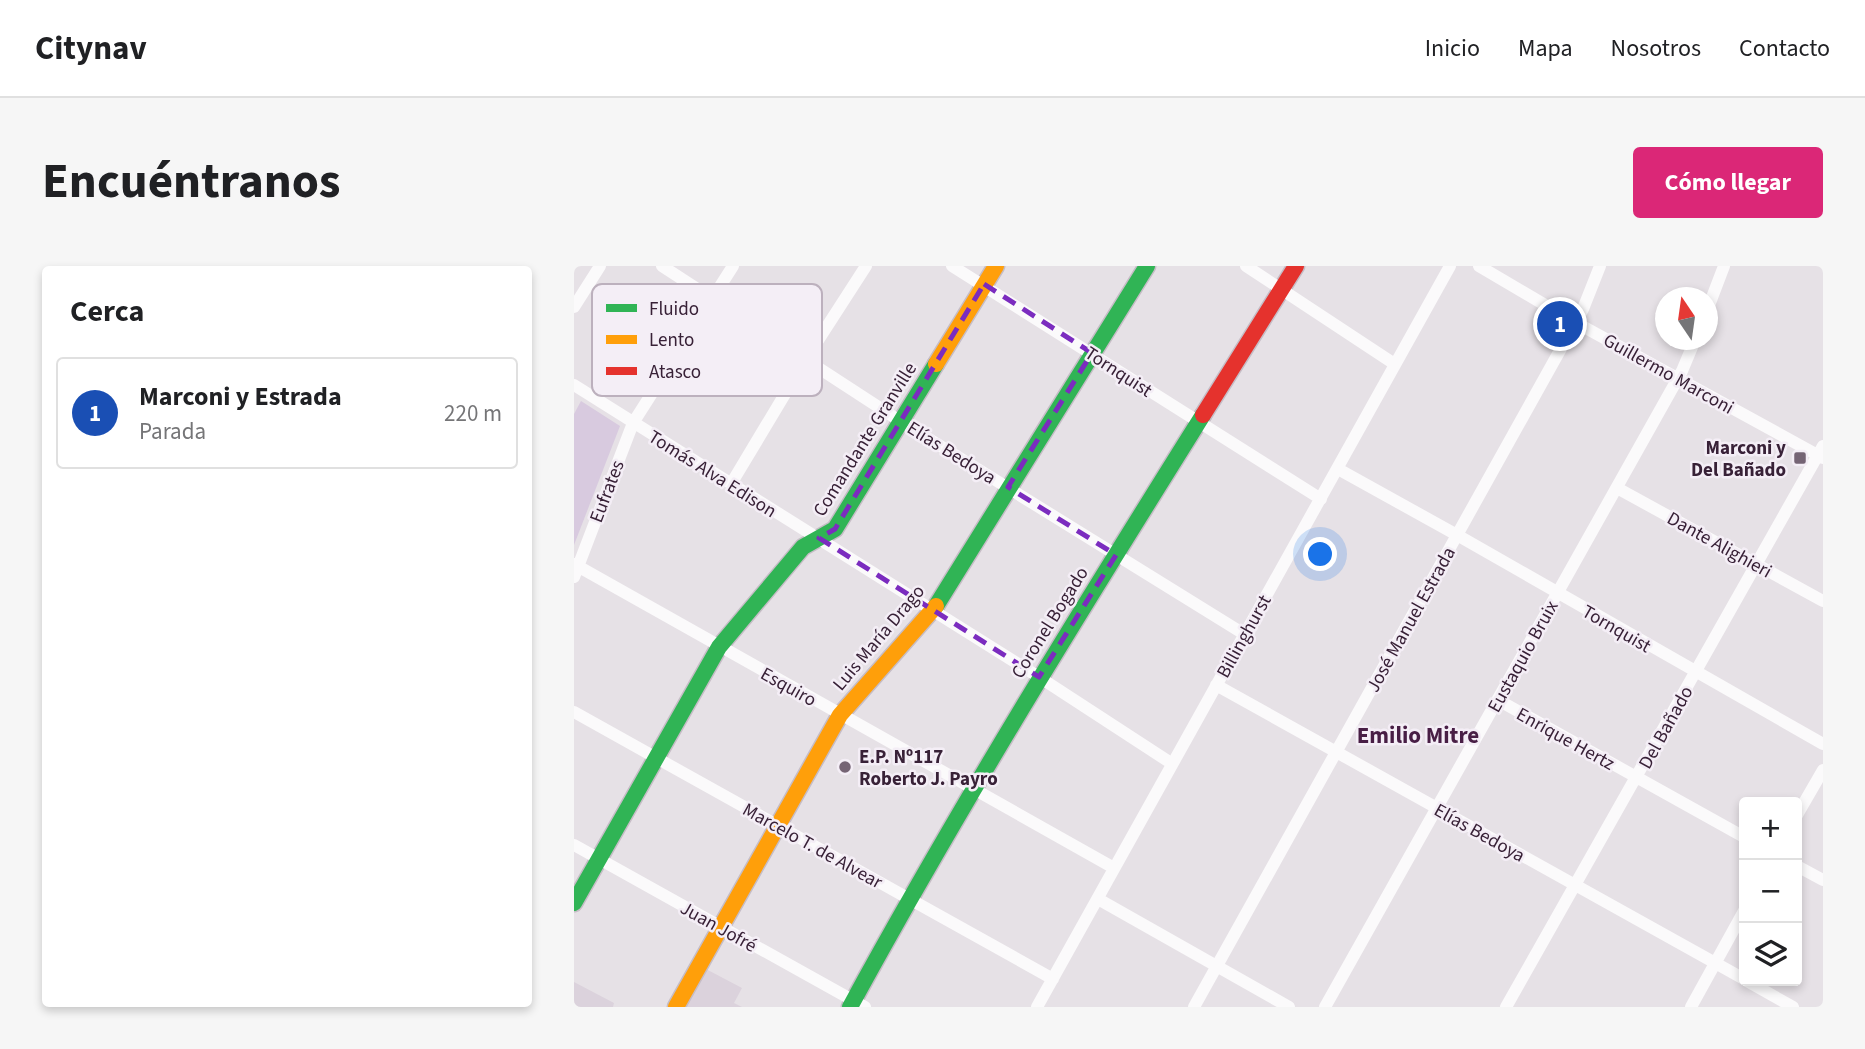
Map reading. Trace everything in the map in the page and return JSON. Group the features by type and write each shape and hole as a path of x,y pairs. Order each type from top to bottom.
{"street":[{"path":"574,307 600,266"},
{"name":"Elías Bedoya","path":"662,266 691,284"},
{"name":"Eufrates","path":"722,284 733,266"},
{"path":"822,334 866,266"},
{"name":"Tornquist","path":"952,266 1321,499"},
{"name":"Comandante Granville","path":"574,903 719,647 803,547 835,529 996,266"},
{"name":"Luis María Drago","path":"676,1007 841,715 933,610 1007,486 1147,266"},
{"path":"1246,266 1394,363"},
{"name":"Coronel Bogado","path":"856,1005 909,899 1039,677 1296,266"},
{"name":"Billinghurst","path":"1037,1007 1450,266"},
{"name":"Guillermo Marconi","path":"1479,266 1575,322 1821,454"},
{"name":"José Manuel Estrada","path":"1194,1007 1575,322 1600,266"},
{"path":"1716,287 1724,266"},
{"name":"Eustaquio Bruix","path":"1325,1007 1617,488 1678,378 1691,350"},
{"name":"Elías Bedoya","path":"822,370 900,421 1244,634"},
{"name":"Tomás Alva Edison","path":"574,385 1171,763"},
{"name":"Eufrates","path":"575,569 633,423 650,396"},
{"path":"731,484 784,396"},
{"name":"Del Bañado","path":"1506,1007 1821,454"},
{"name":"Tornquist","path":"1338,469 1457,534 1823,744"},
{"name":"Dante Alighieri","path":"1617,488 1823,601"},
{"name":"Esquiro","path":"575,569 1114,868"},
{"name":"Elías Bedoya","path":"1216,685 1739,976"},
{"name":"Enrique Hertz","path":"1498,700 1739,834"},
{"name":"Marcelo T. de Alvear","path":"574,712 1053,979"},
{"path":"1802,807 1823,770"},
{"name":"Juan Jofré","path":"574,845 856,1005"},
{"path":"1802,869 1823,880"},
{"path":"1098,899 1289,1007"},
{"path":"1691,1007 1739,920"},
{"name":"Elías Bedoya","path":"1756,986 1793,1007"}],"highlighted area":[{"path":"984,284 1092,353 1008,487 1116,555 1039,677 819,538 835,529"}],"shaded area":[{"path":"581,401 620,426 574,545 574,414"},
{"path":"704,968 742,988 734,1003 742,1007 682,1007"},
{"path":"574,982 614,1003 613,1007 574,1007"}],"traffic: fast":[{"path":"936,606 1147,266"},
{"path":"574,903 719,647 803,547 835,529 936,364"},
{"path":"850,1007 978,782 1203,415"}],"traffic: slow":[{"path":"936,364 996,266"},
{"path":"676,1007 840,715 936,606"}],"traffic: jam":[{"path":"1203,415 1296,266"}],"place":[{"name":"Marconi y Estrada","path":"1560,324"},
{"name":"Marconi y Del Bañado","path":"1800,458"},
{"name":"E.P. Nº117 Roberto J. Payro","path":"845,767"}],"district":[{"name":"Emilio Mitre","path":"1418,735"}]}
